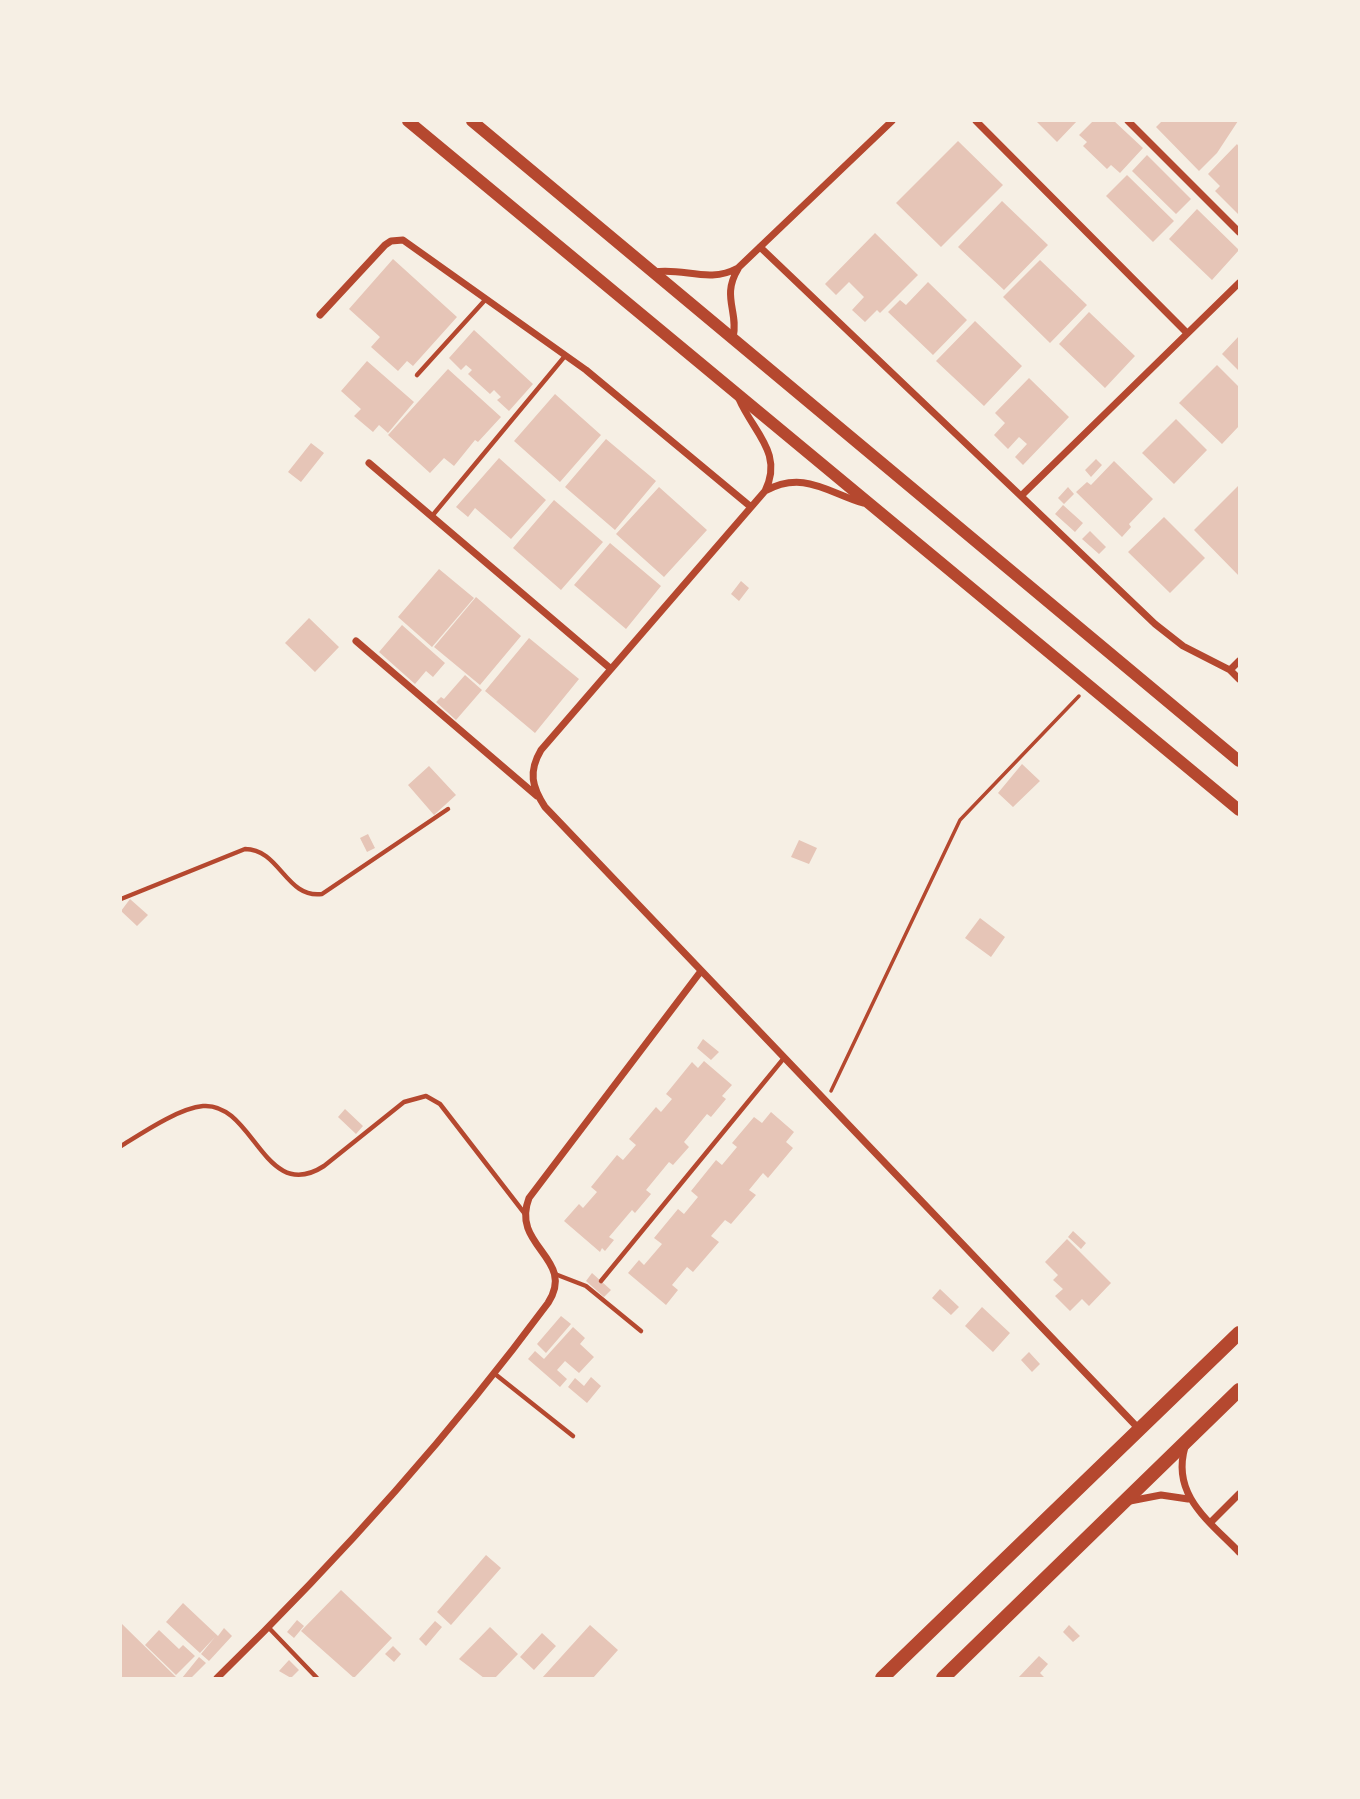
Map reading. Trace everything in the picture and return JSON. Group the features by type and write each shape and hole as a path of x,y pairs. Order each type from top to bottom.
{"main road":[{"path":"408,121 1239,810"},
{"path":"472,121 1239,761"},
{"path":"882,1678 1239,1334"},
{"path":"943,1678 1239,1390"}],"street":[{"path":"733,338 735,323 729,291 738,268 892,121"},
{"path":"976,121 1187,333"},
{"path":"1128,121 1239,232"},
{"path":"1135,127 1141,121"},
{"path":"320,315 385,245 398,240 411,245 586,370 751,507"},
{"path":"760,247 1162,630 1191,650 1230,670 1239,679"},
{"path":"653,272 672,271 710,277 738,268"},
{"path":"1021,496 1239,283"},
{"path":"538,796 532,774 534,762 765,491 772,474 771,455 737,394"},
{"path":"369,463 611,669"},
{"path":"765,491 783,483 803,481 822,485 871,506"},
{"path":"356,641 507,773 538,796 701,971 1140,1430"},
{"path":"1230,670 1239,661"},
{"path":"217,1678 399,1490 495,1374 552,1297 555,1275 547,1256 531,1240 524,1214 533,1191 701,971"},
{"path":"1186,1443 1181,1465 1188,1499 1239,1552"},
{"path":"1211,1522 1239,1494"},
{"path":"1123,1504 1161,1495 1188,1499"}],"lane":[{"path":"417,375 487,298"},
{"path":"431,516 565,356"},
{"path":"121,899 245,849 257,850 268,856 302,892 322,894 448,809"},
{"path":"601,1282 784,1058"},
{"path":"121,1146 195,1107 214,1106 232,1116 275,1165 291,1174 309,1174 324,1166 411,1098 426,1096 440,1104 524,1214"},
{"path":"555,1275 594,1290 641,1331"},
{"path":"495,1374 573,1436"},
{"path":"268,1628 317,1678"}],"path":[{"path":"826,1102 960,820 1088,686"}],"building":[{"path":"1036,121 1077,121 1057,142"},
{"path":"1093,121 1114,121 1143,148 1120,173 1111,165 1107,169 1083,146 1087,142 1079,135"},
{"path":"1162,121 1238,121 1217,153 1199,171 1156,127"},
{"path":"958,141 1003,185 941,247 896,203"},
{"path":"1237,144 1239,215 1215,191 1220,186 1208,174"},
{"path":"1147,155 1191,199 1176,214 1132,171"},
{"path":"1127,175 1174,221 1153,242 1106,196"},
{"path":"1002,201 1048,245 1004,290 958,247"},
{"path":"1197,209 1239,250 1212,280 1169,239"},
{"path":"875,233 918,275 880,313 877,310 865,322 852,310 864,297 849,282 836,295 825,284"},
{"path":"393,259 457,317 413,366 407,361 398,371 371,347 380,337 349,309"},
{"path":"1040,260 1087,305 1050,343 1003,297"},
{"path":"928,282 967,320 933,355 888,312 900,300 906,305"},
{"path":"1089,312 1135,356 1105,388 1059,344"},
{"path":"975,321 1022,366 984,406 936,361"},
{"path":"474,330 533,384 509,411 497,400 501,397 494,390 490,394 468,374 472,370 466,365 461,370 449,358"},
{"path":"1239,336 1239,371 1222,354"},
{"path":"367,361 414,402 388,433 379,425 373,432 354,416 361,409 341,391"},
{"path":"1217,365 1239,387 1239,426 1222,444 1179,403"},
{"path":"448,369 501,417 478,442 475,440 454,466 444,458 430,473 388,435"},
{"path":"1029,378 1069,417 1023,465 1015,457 1027,444 1019,437 1008,449 994,435 1005,423 995,413"},
{"path":"555,394 601,435 560,482 514,441"},
{"path":"1176,419 1207,450 1174,484 1142,453"},
{"path":"606,439 656,481 615,530 565,487"},
{"path":"311,443 324,453 301,482 288,472"},
{"path":"499,458 546,500 511,539 475,508 468,517 456,507"},
{"path":"1096,459 1102,465 1091,477 1085,470"},
{"path":"1114,461 1153,499 1129,524 1131,527 1122,537 1076,492 1087,482 1091,485"},
{"path":"1239,485 1239,576 1194,530"},
{"path":"659,487 707,530 664,577 616,534"},
{"path":"1068,487 1074,494 1064,504 1058,498"},
{"path":"554,500 603,542 561,590 513,548"},
{"path":"1063,505 1083,523 1075,532 1055,514"},
{"path":"1164,517 1205,558 1170,593 1128,552"},
{"path":"1090,531 1106,547 1099,554 1082,539"},
{"path":"610,543 661,586 626,629 574,585"},
{"path":"439,569 474,598 432,647 398,617"},
{"path":"741,581 749,588 739,601 731,594"},
{"path":"476,597 521,636 480,685 434,647"},
{"path":"309,618 339,647 315,672 285,643"},
{"path":"402,625 445,663 433,677 426,671 415,684 379,652"},
{"path":"529,638 579,679 535,733 485,691"},
{"path":"465,675 482,690 456,720 436,702 441,697 444,699"},
{"path":"1022,764 1040,781 1013,807 998,793"},
{"path":"429,766 456,795 434,815 408,785"},
{"path":"368,834 375,848 367,852 360,838"},
{"path":"799,840 817,848 809,864 791,857"},
{"path":"130,899 148,915 137,926 121,911"},
{"path":"980,918 1005,937 991,957 965,938"},
{"path":"703,1039 719,1052 711,1060 697,1048"},
{"path":"704,1061 732,1085 722,1096 726,1099 711,1117 707,1114 684,1142 689,1147 673,1165 669,1162 646,1190 651,1194 635,1213 632,1210 609,1237 614,1240 605,1251 602,1248 600,1252 564,1221 579,1204 583,1208 597,1192 591,1187 617,1155 623,1160 636,1145 629,1139 656,1107 661,1112 672,1099 666,1094 692,1062 698,1068"},
{"path":"345,1109 363,1126 356,1134 338,1117"},
{"path":"771,1112 794,1132 786,1142 793,1148 768,1178 763,1173 749,1190 756,1195 731,1224 725,1220 711,1236 719,1242 693,1272 687,1267 672,1285 678,1290 666,1305 628,1273 639,1260 644,1265 662,1244 654,1238 678,1209 684,1214 698,1197 691,1191 716,1160 722,1165 737,1147 732,1143 754,1117 762,1123"},
{"path":"1073,1231 1086,1243 1081,1249 1068,1237"},
{"path":"1067,1239 1111,1283 1089,1306 1082,1299 1070,1311 1055,1296 1063,1289 1053,1280 1058,1275 1045,1262"},
{"path":"592,1273 611,1290 604,1297 586,1281"},
{"path":"940,1289 959,1307 951,1315 932,1298"},
{"path":"982,1307 1010,1333 993,1352 965,1326"},
{"path":"561,1316 571,1324 546,1353 537,1344"},
{"path":"573,1327 585,1338 580,1344 594,1357 579,1373 565,1361 557,1370 567,1379 560,1387 528,1359 535,1351 544,1359"},
{"path":"1029,1352 1040,1364 1032,1372 1021,1360"},
{"path":"591,1377 601,1386 587,1403 568,1387 575,1378 584,1386"},
{"path":"486,1555 501,1568 451,1625 437,1612"},
{"path":"341,1590 392,1638 354,1678 301,1631"},
{"path":"183,1603 218,1636 224,1628 232,1636 209,1661 201,1654 215,1637 200,1653 166,1622"},
{"path":"297,1620 304,1626 294,1638 287,1632"},
{"path":"435,1621 442,1627 426,1646 419,1639"},
{"path":"121,1623 177,1678 121,1678"},
{"path":"590,1625 618,1650 593,1678 542,1678"},
{"path":"1069,1625 1080,1636 1073,1642 1063,1632"},
{"path":"490,1627 518,1654 495,1678 484,1678 459,1659"},
{"path":"159,1630 179,1649 183,1645 195,1656 176,1675 145,1645"},
{"path":"542,1633 556,1646 534,1670 520,1657"},
{"path":"393,1646 401,1654 394,1662 385,1654"},
{"path":"1039,1656 1048,1664 1040,1673 1045,1678 1018,1678"},
{"path":"199,1657 206,1663 191,1678 182,1678"},
{"path":"289,1660 299,1670 291,1678 279,1671"}]}
